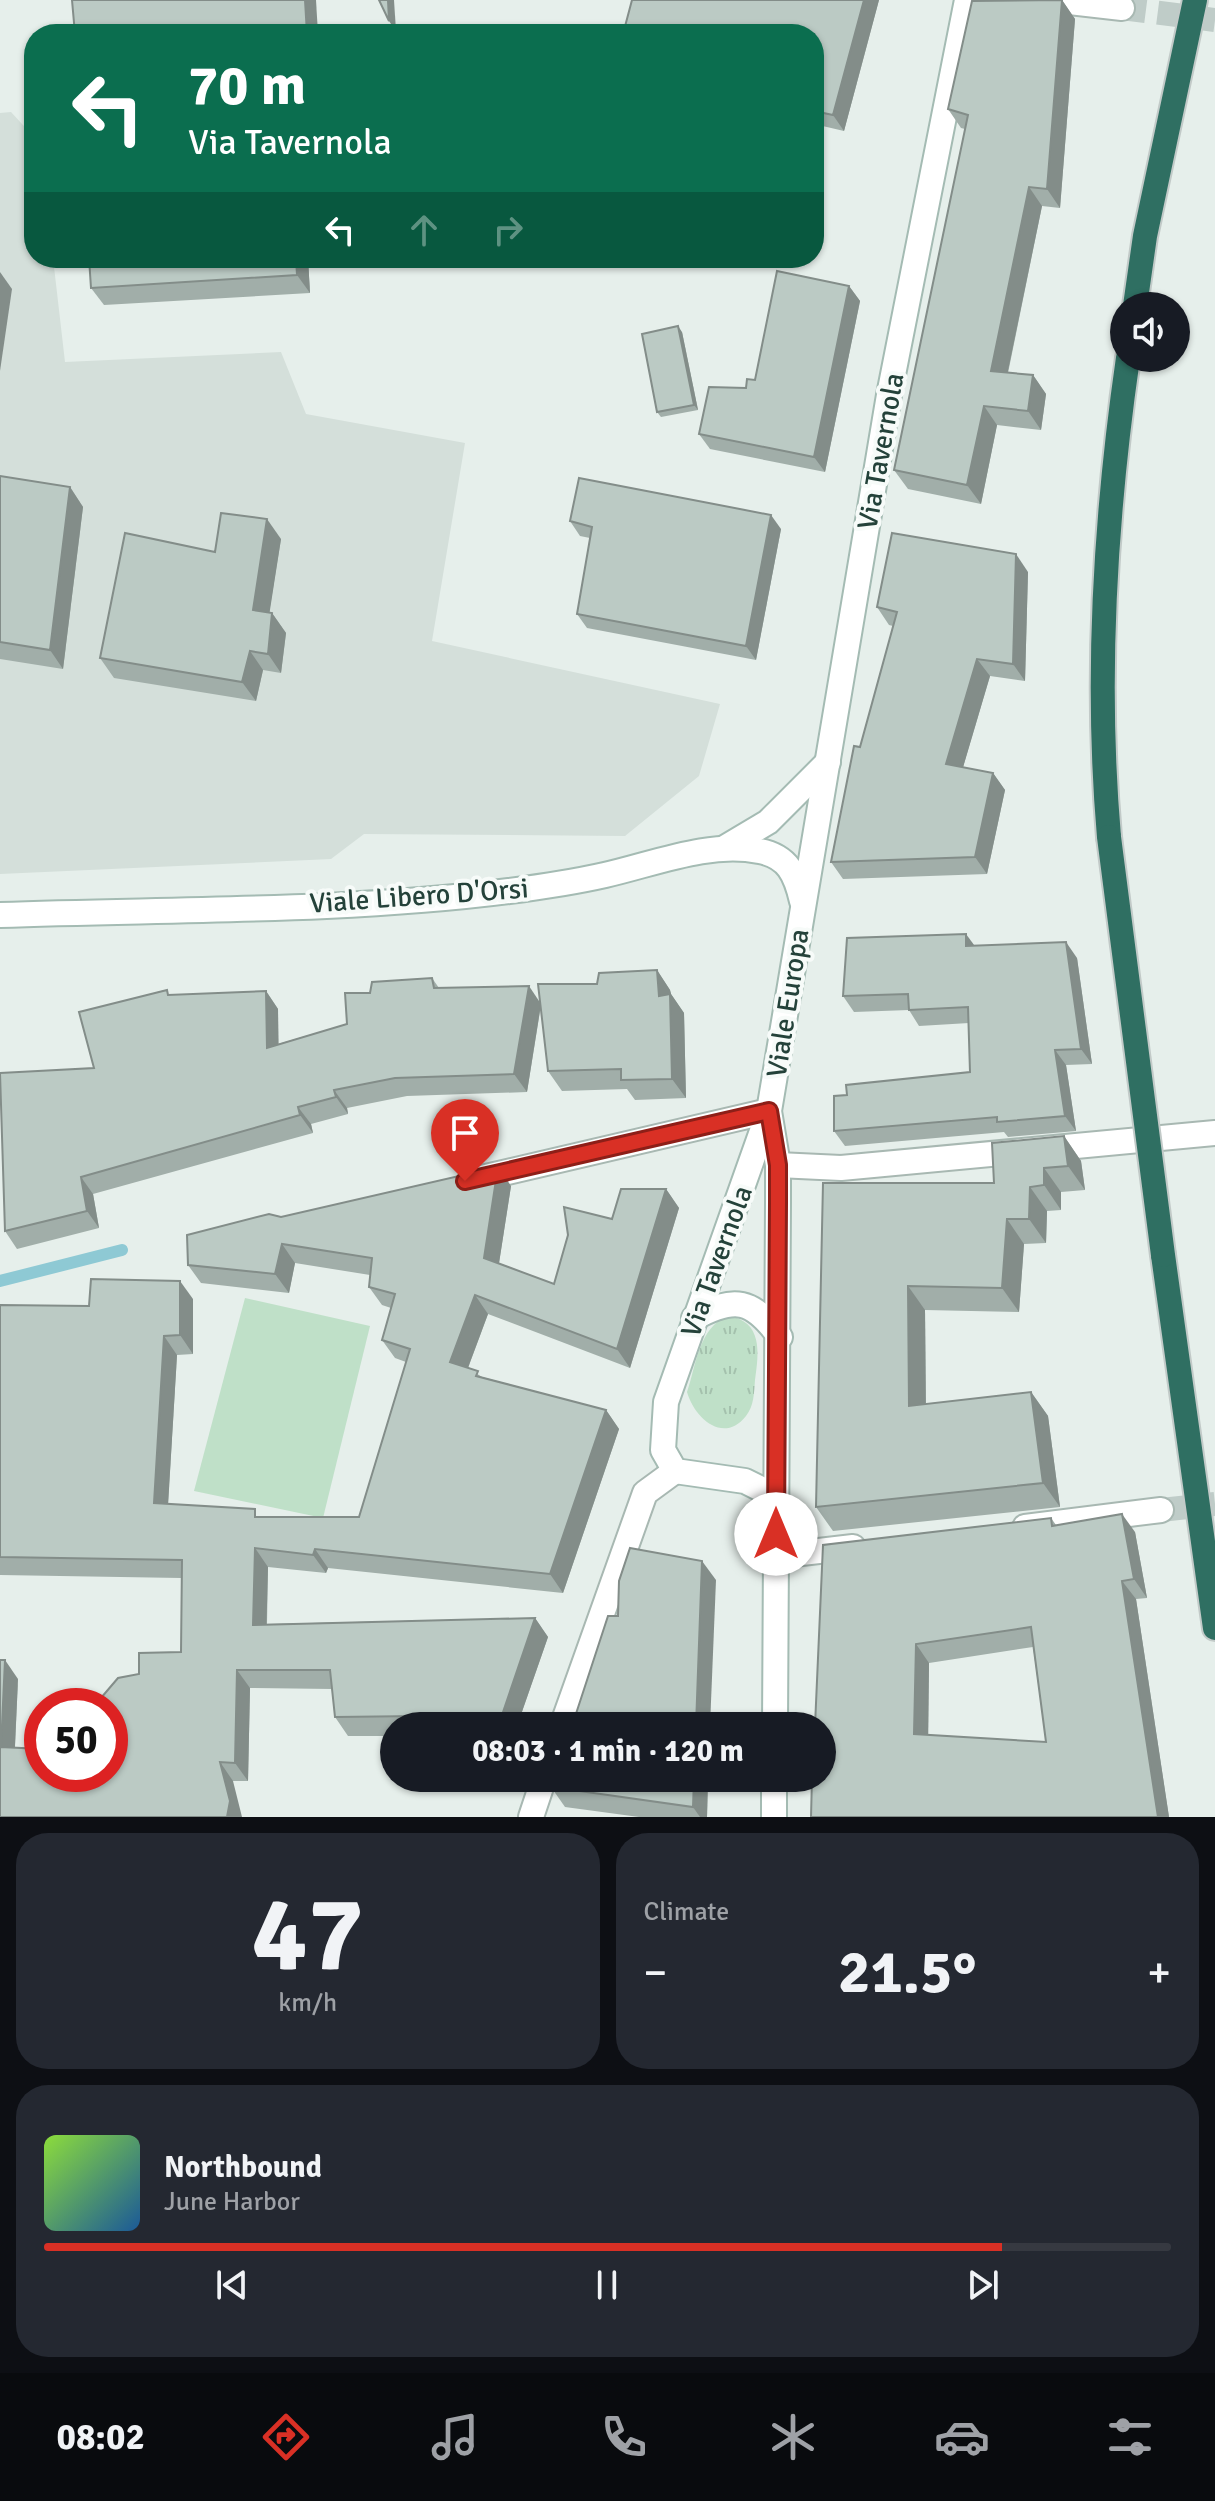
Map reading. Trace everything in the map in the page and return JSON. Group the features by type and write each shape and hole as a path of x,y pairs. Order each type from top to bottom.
{"highway":[{"path":"1137,292 1145,236 1195,0"},
{"path":"1127,372 1101,622 1102,759 1109,837 1163,1255 1215,1628"}],"main road":[{"name":"Via Tavernola","path":"803,904 889,395 967,0"},
{"path":"1052,0 1122,8"},
{"path":"726,847 768,822 828,762"},
{"name":"Viale Libero D'Orsi","path":"0,915 410,901 509,891 599,876 726,847 762,851 784,860 797,877 803,904"},
{"name":"Viale Europa","path":"775,1712 780,1337 778,1165 769,1111 803,904"},
{"name":"Via Tavernola","path":"675,1471 663,1450 662,1425 666,1402 769,1111"},
{"path":"457,1183 769,1111"},
{"path":"778,1165 841,1168 1215,1133"},
{"path":"694,1318 718,1305 747,1305 764,1316 780,1337"},
{"path":"745,1481 760,1473 777,1447"},
{"path":"567,1712 645,1493 675,1471 745,1481 763,1490 776,1513"},
{"path":"1005,1529 1161,1510"},
{"path":"776,1556 883,1544"},
{"path":"531,1817 539,1792"},
{"path":"774,1792 774,1817"}],"shaded area":[{"path":"11,112 24,126 24,268 54,268 65,362 281,352 306,414 465,443 432,641 720,704 699,776 625,836 364,834 331,859 0,874 0,113"}],"green space":[{"path":"245,1298 370,1326 323,1518 194,1491"},
{"path":"728,1316 748,1324 753,1331 757,1359 749,1412 737,1424 719,1428 703,1418 687,1392 705,1338 718,1321"}],"building":[{"path":"72,0 305,0 306,24 74,24"},
{"path":"379,0 388,0 389,21"},
{"path":"632,0 864,0 833,115 824,113 824,24 626,24"},
{"path":"1062,0 1047,189 1029,187 991,371 1033,375 1028,411 984,406 967,485 894,470 968,115 948,109 972,1"},
{"path":"90,268 297,268 297,275 91,288"},
{"path":"777,271 849,286 814,457 699,434 709,387 746,388 747,379 755,380"},
{"path":"678,326 694,405 657,412 642,334"},
{"path":"0,476 70,487 50,650 0,642"},
{"path":"579,478 771,515 746,646 577,614 592,527 570,521"},
{"path":"221,513 267,519 253,610 272,613 268,654 250,651 242,682 100,658 125,533 215,552"},
{"path":"892,533 1016,554 1013,664 977,659 946,764 993,773 975,857 831,862 854,746 860,747 897,612 877,607"},
{"path":"966,934 966,946 1066,942 1081,1049 1055,1050 1065,1116 997,1122 997,1117 834,1131 834,1096 847,1095 846,1085 970,1072 968,1007 909,1010 908,994 843,996 847,938"},
{"path":"657,970 659,996 670,994 672,1079 621,1080 621,1069 548,1071 538,984 597,984 599,973"},
{"path":"432,978 434,988 529,986 514,1074 395,1078 334,1090 336,1097 298,1107 300,1115 81,1177 87,1211 5,1231 0,1073 94,1068 79,1012 167,990 168,995 266,991 267,1048 347,1024 345,993 370,993 372,982"},
{"path":"1064,1136 1068,1166 1044,1168 1044,1185 1030,1187 1029,1219 1007,1219 1002,1288 908,1286 909,1406 1031,1392 1043,1483 816,1507 823,1183 994,1183 992,1143"},
{"path":"498,1167 484,1258 554,1284 568,1235 564,1207 612,1219 621,1189 666,1189 617,1349 475,1295 450,1362 478,1371 476,1376 606,1410 550,1574 315,1549 313,1555 255,1548 253,1625 535,1618 503,1712 380,1712 380,1716 335,1717 330,1670 237,1670 235,1763 220,1762 230,1801 227,1817 0,1817 0,1660 5,1660 1,1747 24,1748 24,1792 128,1792 128,1688 109,1688 118,1678 139,1674 139,1653 181,1652 182,1560 0,1557 0,1305 89,1306 91,1279 180,1281 180,1335 164,1336 154,1503 255,1509 255,1517 359,1517 410,1349 382,1340 395,1294 369,1287 372,1258 282,1244 275,1274 188,1265 187,1235 269,1214 281,1217"},
{"path":"1122,1514 1134,1579 1122,1581 1158,1817 811,1817 812,1792 836,1792 836,1712 816,1712 823,1545 1051,1518 1052,1526","holes":["1031,1627 1046,1742 914,1734 916,1644"]},
{"path":"630,1548 702,1561 697,1712 577,1712 608,1616 618,1616 619,1581"},
{"path":"586,1792 694,1792 693,1807"}],"waterway":[{"path":"0,1281 122,1250"}],"tunnel":[{"path":"1122,8 1215,20"},
{"path":"1161,1510 1215,1504"}],"route":[{"path":"465,1181 769,1111 778,1165 780,1337 776,1534"}]}
